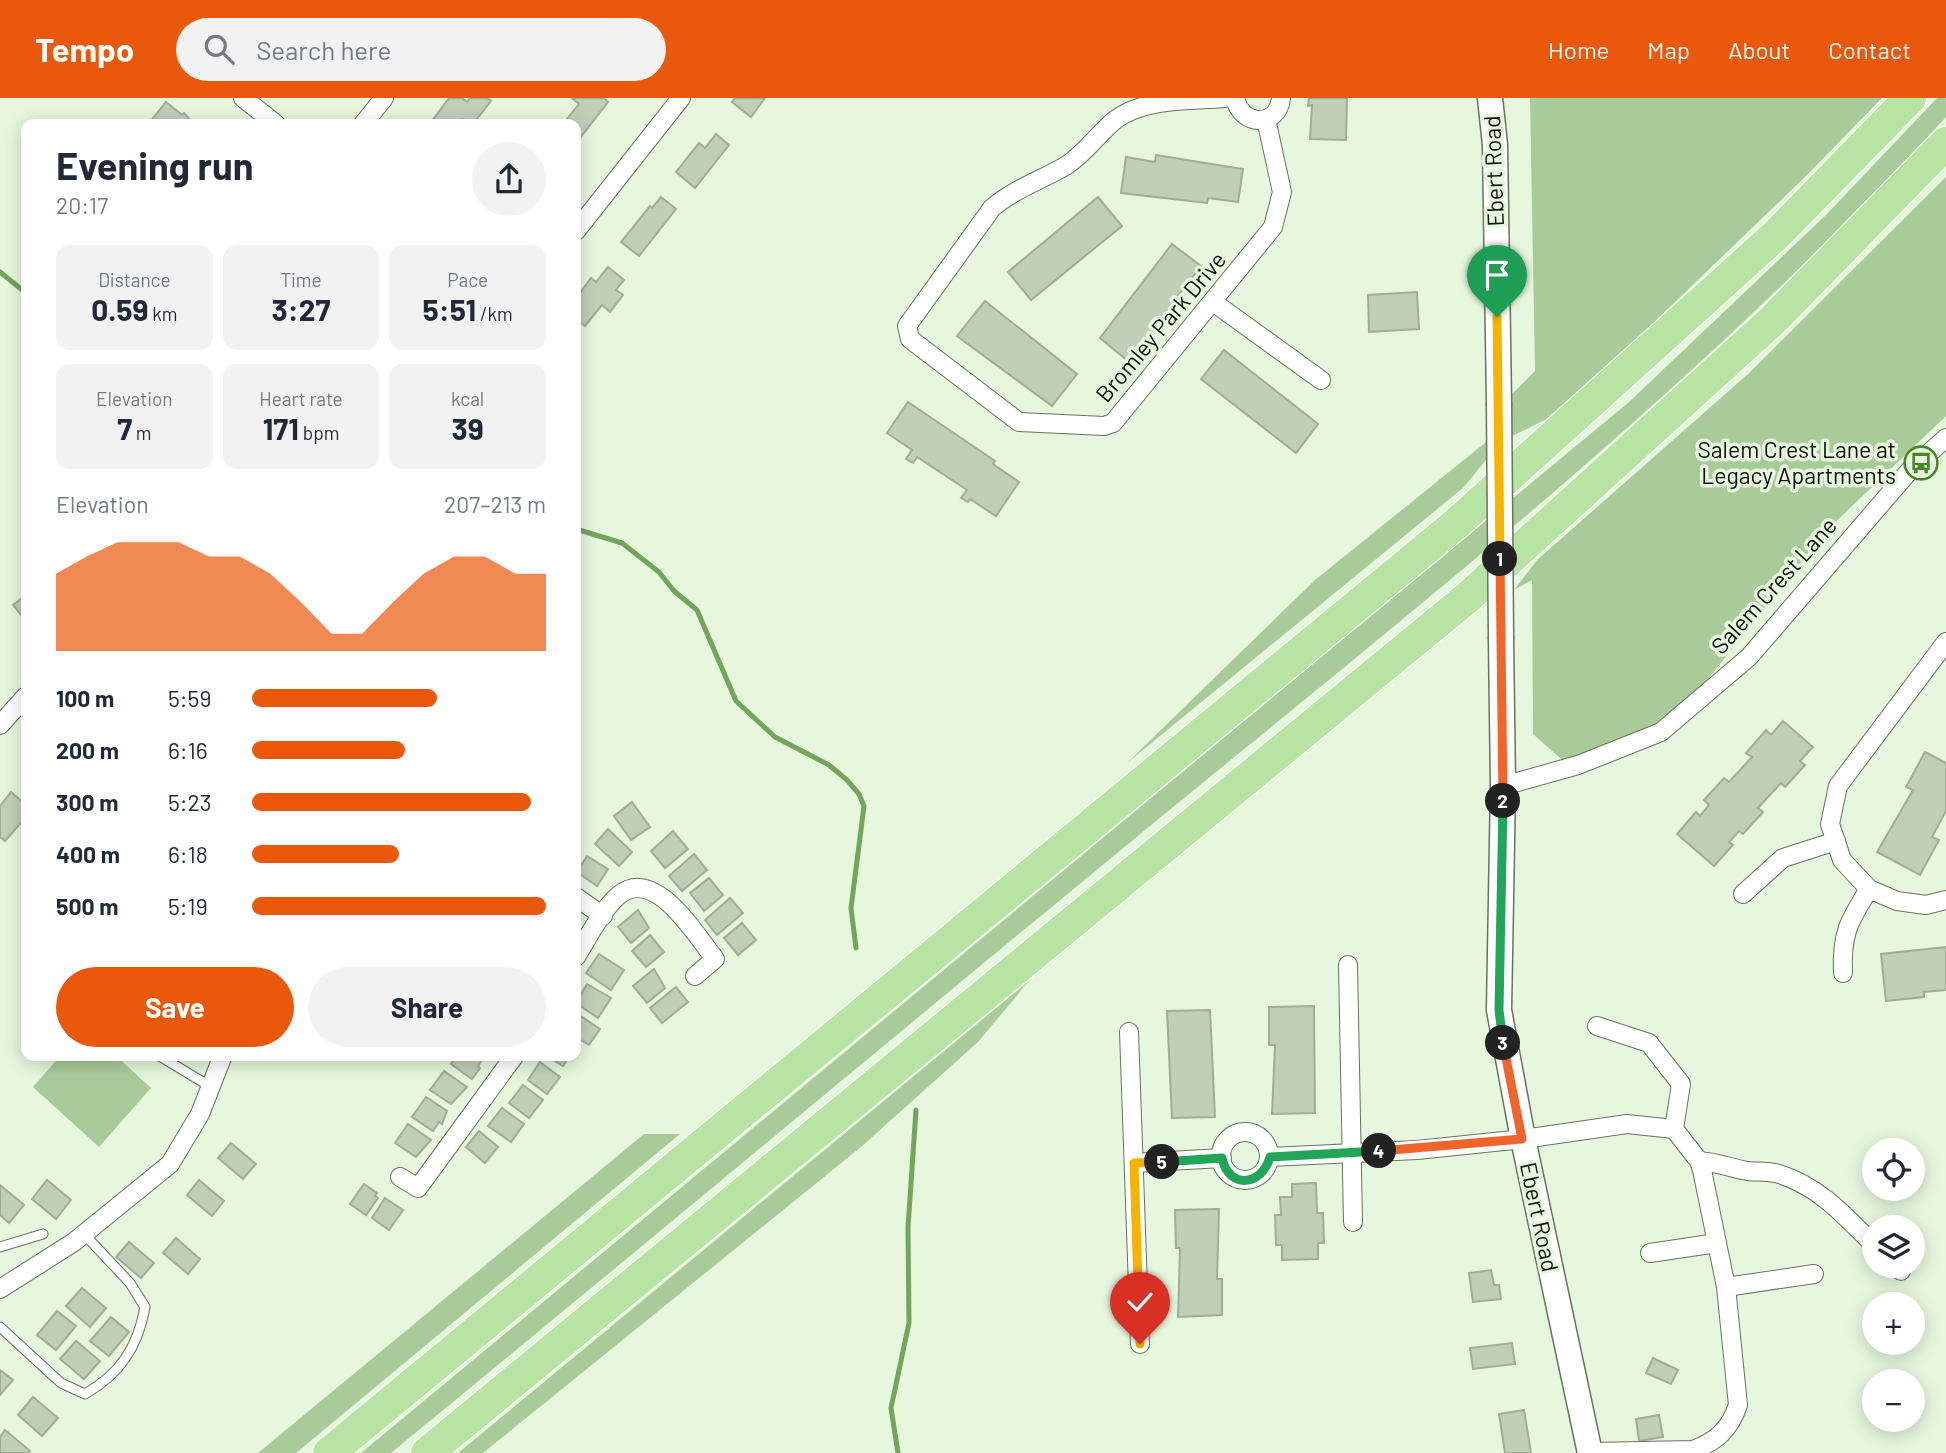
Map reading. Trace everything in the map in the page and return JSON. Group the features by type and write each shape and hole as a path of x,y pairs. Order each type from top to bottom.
{"highway":[{"path":"329,1453 1457,523 1776,235 1910,98"},
{"path":"427,1453 1467,598 1774,319 1946,143"}],"main road":[{"name":"Ebert Road","path":"1490,98 1495,145 1503,786 1499,1010 1522,1139 1590,1452"}],"street":[{"path":"243,98 270,119"},
{"path":"367,119 384,98"},
{"path":"581,225 681,98"},
{"name":"Bromley Park Drive","path":"1225,98 1132,110 1116,119 1074,161 1004,197 992,208 907,326 910,339 1019,422 1104,426 1113,423 1263,241 1279,209 1282,192 1266,119"},
{"path":"1235,98 1237,108 1244,116 1255,121 1266,119 1275,113 1281,98"},
{"path":"1213,302 1321,380"},
{"name":"Salem Crest Lane","path":"1503,786 1578,765 1661,732 1749,657 1911,468 1946,438"},
{"path":"1946,642 1839,786 1830,824 1842,860 1869,889 1897,901 1926,905 1946,900"},
{"path":"0,725 21,702"},
{"path":"1743,894 1783,858 1836,841"},
{"path":"581,949 619,895 629,889 641,887 661,895 715,959 695,976"},
{"path":"1843,973 1842,946 1850,920 1869,889"},
{"path":"581,901 603,916"},
{"path":"1348,965 1353,1222"},
{"path":"1597,1026 1649,1043 1659,1053 1681,1084 1674,1129"},
{"path":"1129,1032 1140,1344"},
{"path":"0,1289 84,1234 170,1164 201,1114 221,1061"},
{"path":"400,1177 418,1188 511,1061"},
{"path":"1270,1157 1417,1150 1627,1124 1674,1129 1699,1161 1726,1287 1738,1405 1734,1418 1723,1434 1707,1445 1693,1450 1590,1452"},
{"path":"1246,1131 1259,1135 1267,1145 1270,1157 1266,1169 1257,1178 1244,1181 1232,1177 1224,1168 1222,1158 1225,1143 1234,1134 1246,1131"},
{"path":"1134,1163 1222,1158"},
{"path":"1699,1161 1725,1164 1744,1170 1778,1173 1794,1180 1826,1198 1862,1233"},
{"path":"1650,1253 1717,1243"},
{"path":"1726,1287 1814,1274"}],"lane":[{"path":"168,1061 211,1087"},
{"path":"0,1247 43,1234"},
{"path":"0,1327 61,1383 85,1394 106,1382 128,1358 141,1329 145,1307 130,1283 84,1234"}],"green space":[{"path":"1530,98 1882,98 1807,175 1622,353 1545,420 1512,436 1510,396 1535,371"},
{"path":"1937,98 1946,98 1946,117 1857,211 1766,301 1575,474 1378,640 391,1453 361,1453 1629,402 1826,215"},
{"path":"1946,177 1946,416 1827,530 1696,694 1632,752 1584,772 1560,758 1533,734 1532,580 1514,590 1537,560 1748,374"},
{"path":"1486,442 1486,460 1463,488 1127,763 1315,580"},
{"path":"1029,981 978,1042 861,1147 483,1453 458,1453"},
{"path":"56,1061 122,1061 151,1088 99,1147 33,1087"},
{"path":"644,1134 680,1134 296,1453 258,1453"}],"building":[{"path":"449,98 462,98 467,102 470,98 487,98 491,101 477,119 433,119"},
{"path":"572,98 604,98 608,102 581,137 581,119 567,119 579,104"},
{"path":"735,98 765,98 751,117 732,102"},
{"path":"1309,98 1347,98 1346,140 1310,139 1312,105 1308,106"},
{"path":"166,102 189,119 152,119"},
{"path":"716,134 729,145 695,188 676,172 699,143 705,148"},
{"path":"1156,155 1243,169 1238,202 1208,198 1207,203 1121,193 1126,157 1155,162"},
{"path":"661,197 676,209 639,256 621,242 650,206 652,208"},
{"path":"1098,197 1122,226 1031,300 1008,272"},
{"path":"1172,244 1201,266 1128,361 1100,338"},
{"path":"608,267 624,280 616,290 623,295 610,312 602,305 585,326 581,323 581,291 591,278 596,282"},
{"path":"1417,292 1419,329 1369,332 1368,295"},
{"path":"985,301 1077,374 1052,406 957,336"},
{"path":"1224,350 1318,424 1296,453 1201,379"},
{"path":"908,402 995,461 993,464 1019,482 996,516 970,499 968,502 961,498 967,490 917,457 913,463 906,459 912,450 887,433"},
{"path":"21,599 21,615 13,605"},
{"path":"1783,721 1813,747 1800,761 1805,765 1785,787 1781,783 1758,808 1763,812 1743,834 1739,831 1729,842 1733,845 1714,866 1677,834 1696,812 1700,816 1709,805 1704,800 1724,778 1729,782 1752,757 1746,753 1766,730 1771,735"},
{"path":"1925,752 1946,763 1946,811 1932,837 1939,840 1920,875 1877,852 1913,790 1906,787"},
{"path":"11,792 21,801 21,823 5,841 0,837 0,806"},
{"path":"632,802 650,827 631,840 614,816"},
{"path":"608,829 632,852 619,866 595,844"},
{"path":"673,831 688,849 665,868 651,851"},
{"path":"694,854 707,870 682,891 669,876"},
{"path":"587,856 608,869 597,886 581,875 581,866"},
{"path":"709,878 723,895 704,911 690,893"},
{"path":"730,898 743,913 717,935 705,920"},
{"path":"638,910 649,928 631,943 618,927"},
{"path":"742,923 756,940 738,955 724,938"},
{"path":"650,935 664,952 646,967 632,951"},
{"path":"1946,947 1946,990 1924,992 1924,997 1886,1001 1881,954"},
{"path":"599,954 624,970 611,990 586,973"},
{"path":"654,969 665,988 647,1003 633,986"},
{"path":"587,984 611,998 598,1018 581,1006 581,994"},
{"path":"676,987 688,1002 662,1023 650,1008"},
{"path":"1314,1006 1315,1113 1272,1114 1275,1045 1269,1045 1269,1007"},
{"path":"1210,1010 1215,1117 1172,1118 1167,1011"},
{"path":"581,1016 600,1029 589,1045 581,1040"},
{"path":"453,1061 481,1061 472,1079 451,1064"},
{"path":"540,1062 560,1077 547,1094 528,1080"},
{"path":"444,1071 467,1087 451,1104 430,1090"},
{"path":"523,1085 543,1100 529,1118 509,1103"},
{"path":"426,1097 447,1111 442,1124 439,1122 433,1131 412,1117"},
{"path":"502,1108 524,1124 511,1142 488,1126"},
{"path":"408,1124 431,1140 416,1157 395,1143"},
{"path":"479,1131 498,1147 485,1163 466,1147"},
{"path":"231,1143 256,1164 243,1179 218,1158"},
{"path":"47,1180 71,1200 56,1219 32,1199"},
{"path":"199,1180 224,1201 212,1216 187,1195"},
{"path":"1316,1183 1317,1213 1323,1213 1324,1243 1318,1243 1318,1259 1282,1260 1282,1245 1276,1245 1275,1215 1281,1215 1280,1197 1292,1197 1292,1184"},
{"path":"364,1184 377,1193 375,1196 378,1198 366,1215 350,1204"},
{"path":"0,1185 24,1205 9,1223 0,1215"},
{"path":"385,1198 403,1210 389,1230 372,1218"},
{"path":"1219,1209 1217,1279 1222,1279 1222,1315 1178,1317 1180,1248 1176,1248 1175,1210"},
{"path":"176,1238 200,1259 188,1274 163,1253"},
{"path":"129,1242 154,1263 141,1278 116,1257"},
{"path":"1491,1270 1494,1285 1499,1285 1501,1299 1473,1302 1469,1273"},
{"path":"82,1288 106,1308 90,1327 66,1306"},
{"path":"57,1311 76,1326 56,1350 37,1335"},
{"path":"111,1317 129,1332 109,1356 90,1341"},
{"path":"76,1341 100,1361 84,1379 60,1359"},
{"path":"1512,1343 1515,1364 1473,1369 1470,1348"},
{"path":"1653,1358 1678,1370 1671,1384 1646,1373"},
{"path":"0,1370 13,1380 0,1395"},
{"path":"33,1397 58,1418 42,1436 18,1415"},
{"path":"1524,1410 1531,1453 1505,1453 1499,1414"},
{"path":"1659,1415 1663,1437 1639,1441 1636,1419"},
{"path":"5,1430 30,1451 29,1453 0,1453 0,1437"}],"waterway":[{"path":"0,272 21,289"},
{"path":"581,531 622,543 659,572 674,591 697,610 736,701 775,737 829,765 859,794 864,806 851,908 856,948"},
{"path":"898,1453 891,1408 909,1323 908,1227 916,1110"}],"place":[{"name":"Salem Crest Lane at Legacy Apartments","path":"1921,463"}],"route":[{"path":"1140,1344 1134,1163 1222,1158 1224,1168 1232,1177 1244,1181 1257,1178 1266,1169 1270,1157 1417,1150 1522,1139 1499,1010 1503,786 1497,317"}]}
